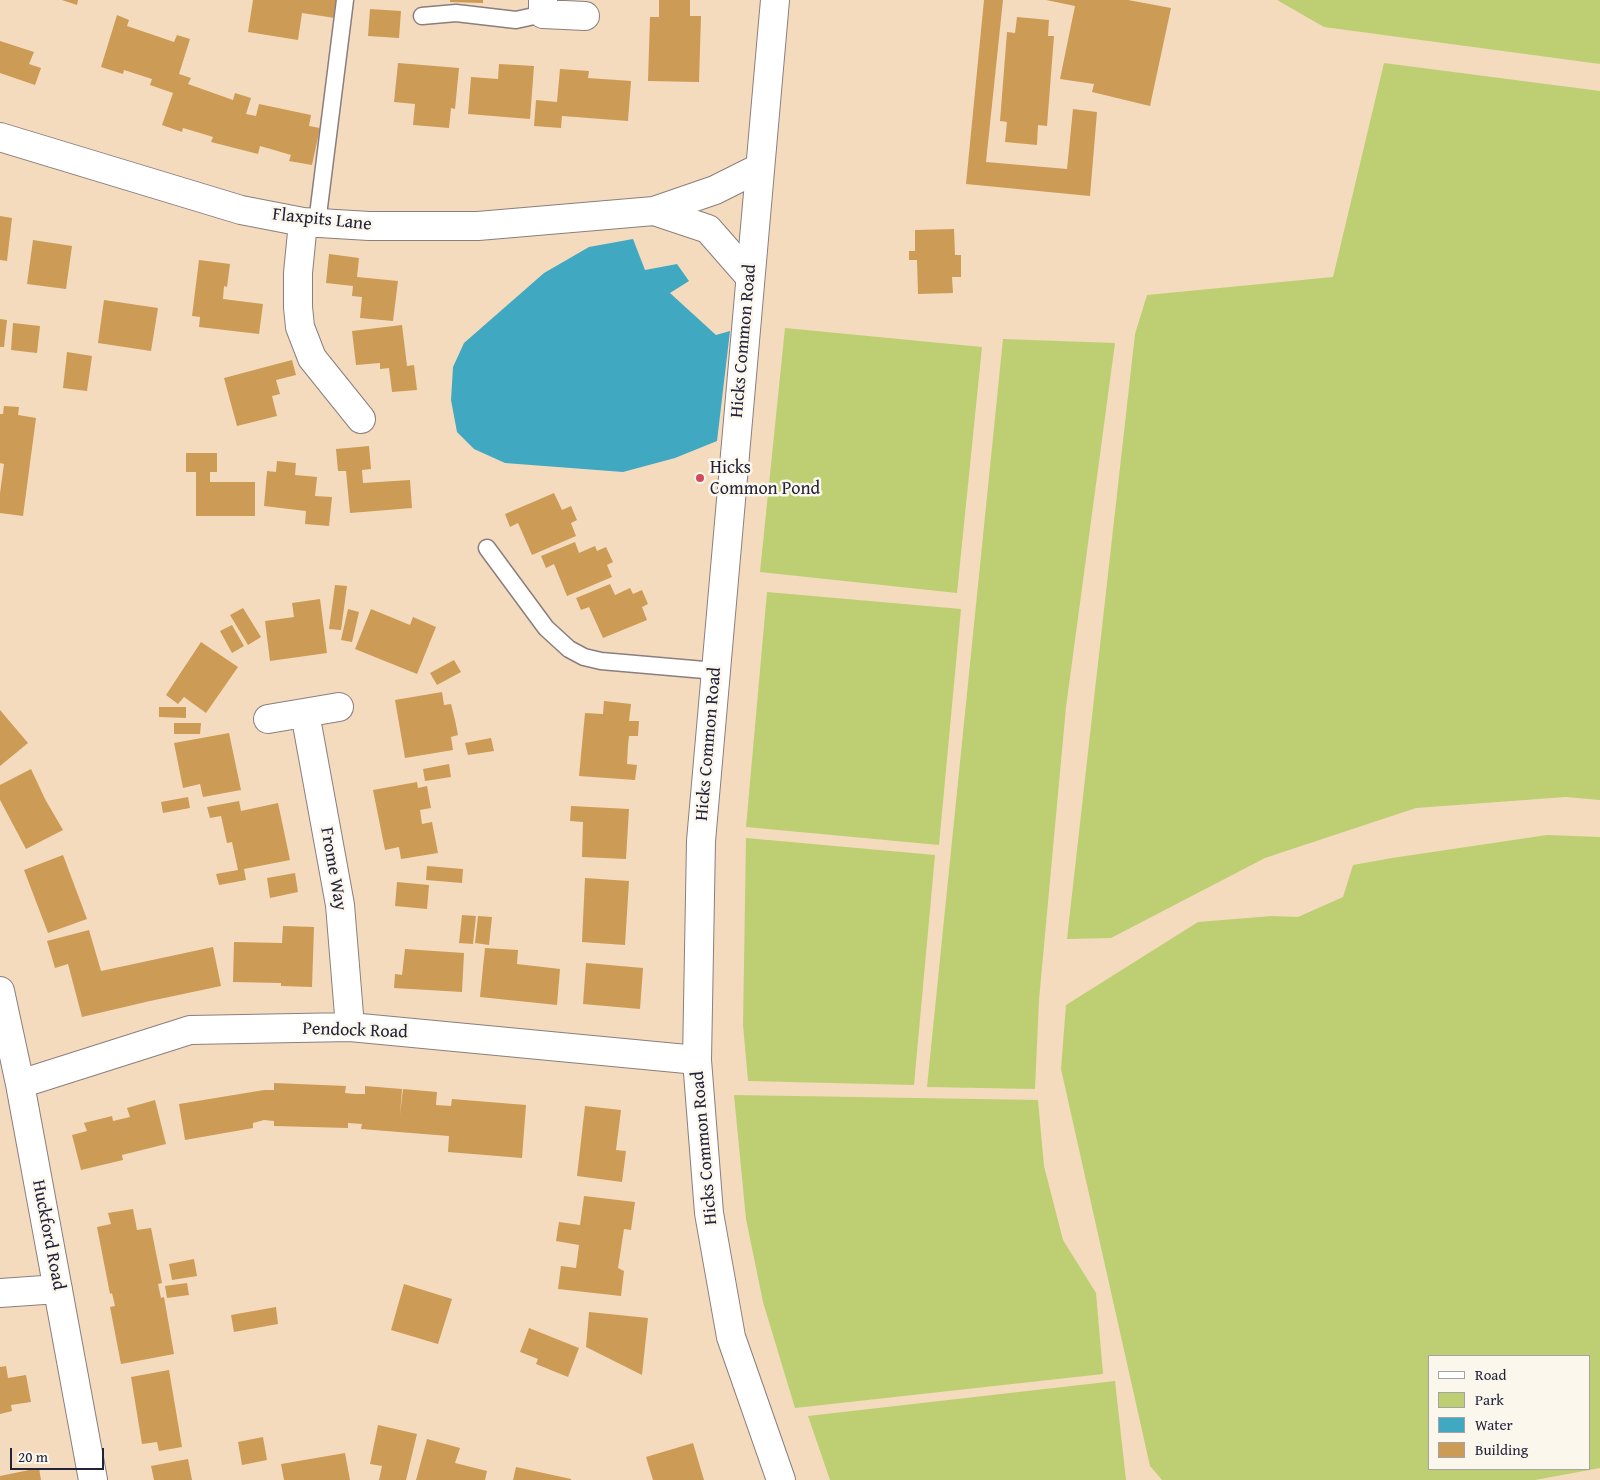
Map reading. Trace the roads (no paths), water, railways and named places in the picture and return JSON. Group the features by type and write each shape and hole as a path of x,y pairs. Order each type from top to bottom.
{"street":[{"name":"Hicks Common Road","path":"775,0 701,842 697,1060 709,1213 731,1337 781,1480"},
{"path":"543,7 584,16"},
{"name":"Flaxpits Lane","path":"0,138 241,210 310,222 369,226 478,226 654,211 715,190 759,168"},
{"name":"Flaxpits Lane","path":"654,211 708,228 750,277"},
{"path":"310,222 298,273 300,326 312,358 361,419"},
{"path":"268,719 339,707"},
{"name":"Frome Way","path":"305,713 340,905 350,1027"},
{"name":"Huckford Road","path":"0,991 20,1084 93,1480"},
{"name":"Pendock Road","path":"20,1084 190,1030 350,1027 697,1060"},
{"path":"0,1293 58,1289"}],"lane":[{"path":"310,222 345,0"},
{"path":"422,16 456,13 516,20 543,7"},
{"path":"488,548 546,628 569,649 584,657 601,661 716,671"}],"water":[{"path":"633,239 645,270 677,264 689,281 670,293 716,335 730,331 717,441 675,458 623,472 505,463 474,449 457,432 451,400 453,367 464,343 544,273 589,247"}],"place":[{"name":"Hicks Common Pond","path":"700,478"}]}
